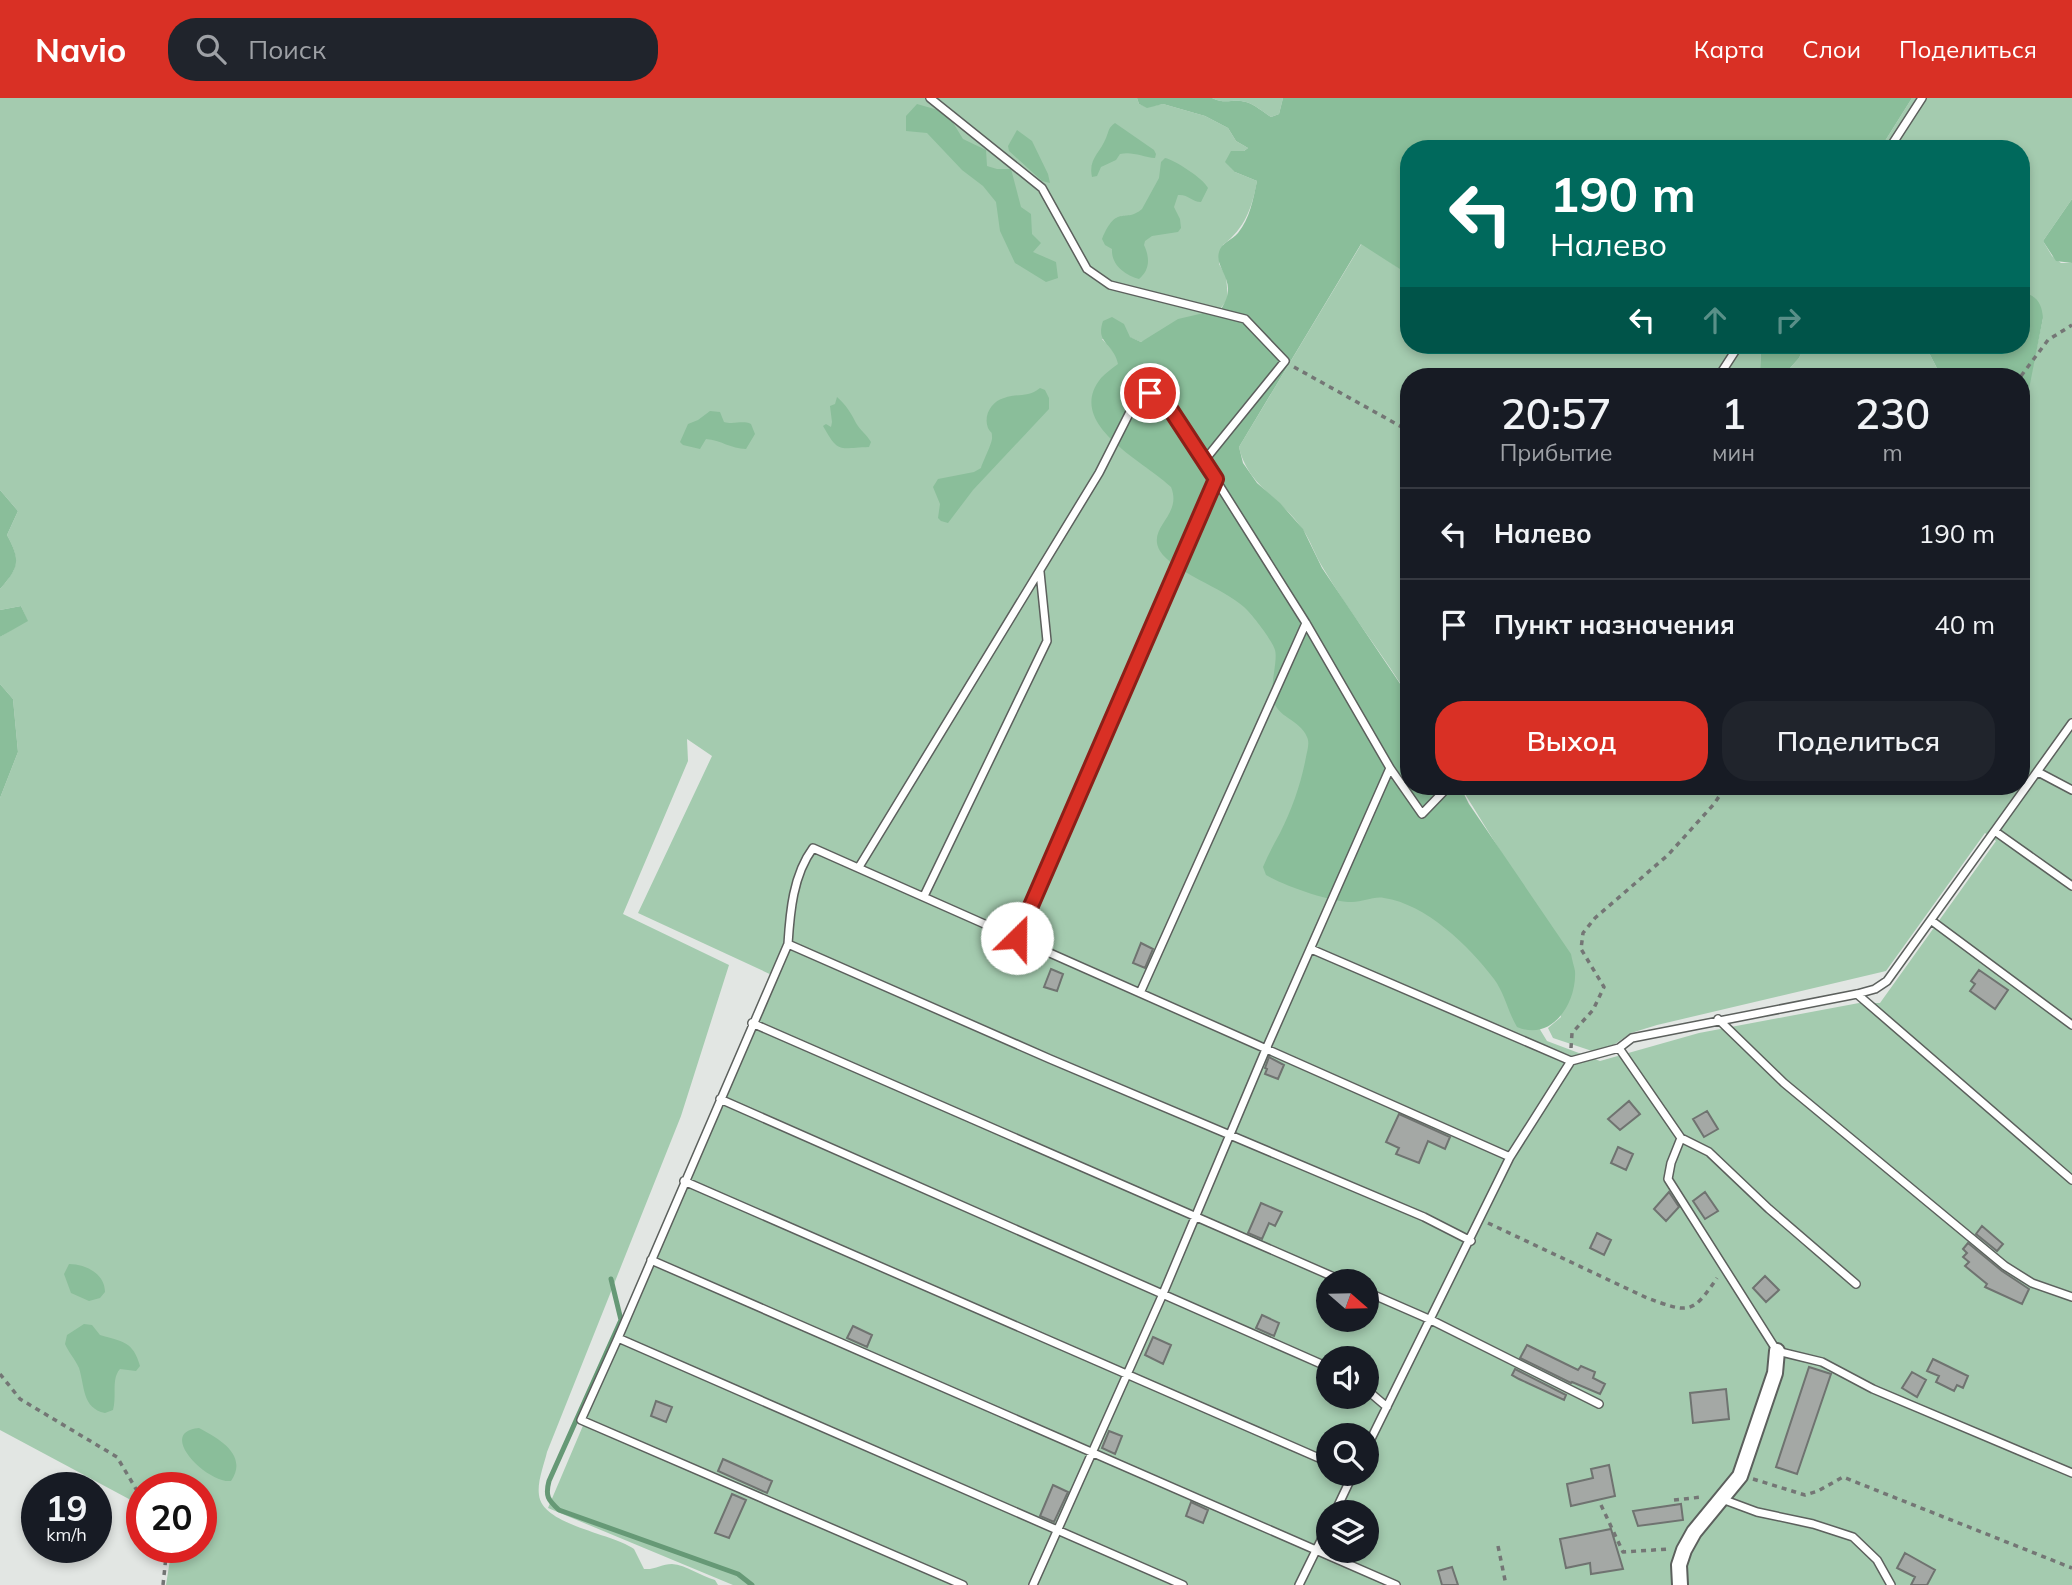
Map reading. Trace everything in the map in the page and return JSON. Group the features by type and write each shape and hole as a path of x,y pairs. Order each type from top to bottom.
{"street":[{"path":"1680,1585 1679,1565 1684,1550 1694,1532 1740,1475 1775,1373 1777,1351"}],"lane":[{"path":"930,98 1042,188 1087,270 1110,285 1245,319 1285,361 1204,461"},
{"path":"1895,140 1922,98"},
{"path":"859,867 1100,473 1136,400 1150,393 1163,398 1216,479 1400,781"},
{"path":"1017,938 1216,479"},
{"path":"924,896 1047,641 1040,571"},
{"path":"1140,993 1306,623"},
{"path":"2030,783 2072,723"},
{"path":"1033,1585 1162,1296 1266,1049 1391,768"},
{"path":"2038,772 2072,790"},
{"path":"1409,795 1422,814 1440,795"},
{"path":"1311,949 1571,1061 1619,1048 1632,1038 1875,989 1887,981 2022,795"},
{"path":"1996,832 2072,886"},
{"path":"963,1585 581,1420 788,944 790,912 795,890 813,848 1510,1157"},
{"path":"1932,921 2072,1025"},
{"path":"788,944 1050,1059 1424,1217 1471,1241"},
{"path":"1857,994 2072,1180"},
{"path":"1718,1019 1784,1083 2005,1266 2032,1283 2072,1297"},
{"path":"752,1023 1316,1269"},
{"path":"1619,1048 1681,1138 1709,1152 1769,1209 1856,1284"},
{"path":"1379,1423 1471,1241 1510,1157 1571,1061"},
{"path":"720,1099 1316,1362"},
{"path":"1681,1138 1668,1179 1777,1351 1822,1362 1873,1389 2072,1473"},
{"path":"684,1181 1316,1457"},
{"path":"651,1260 1316,1550 1299,1585"},
{"path":"1379,1297 1599,1404"},
{"path":"618,1338 1183,1585"},
{"path":"1379,1400 1387,1406"},
{"path":"1722,1499 1757,1512 1814,1524 1853,1536 1877,1560 1891,1585"},
{"path":"1346,1563 1396,1585"}],"path":[{"path":"2027,368 2048,340 2072,325"},
{"path":"1285,361 1400,426"},
{"path":"1571,1061 1572,1033 1594,1010 1604,987 1581,949 1583,933 1595,918 1668,855 1720,795"},
{"path":"1480,1220 1670,1307 1685,1309 1699,1303 1724,1268"},
{"path":"0,1374 20,1399 117,1457 126,1472"},
{"path":"1740,1475 1805,1495 1843,1477 2072,1568"},
{"path":"1674,1500 1698,1497 1722,1499"},
{"path":"1601,1505 1623,1552 1684,1550"},
{"path":"1498,1546 1506,1585"},
{"path":"163,1585 165,1563"}],"green space":[{"path":"0,98 1137,98 1139,104 1147,107 1163,104 1205,116 1228,128 1236,141 1248,148 1235,172 1257,181 1253,200 1237,232 1223,245 1219,264 1226,276 1228,299 1220,309 1141,342 1129,337 1102,339 1196,466 1547,1041 1600,1061 1699,1033 1859,1003 1880,1003 1996,841 1985,833 1886,971 1657,1025 1631,1033 1612,1046 1595,1052 1553,1038 1548,1028 1561,1017 1514,873 1466,795 2030,795 2030,380 2043,318 2030,301 2030,140 1886,140 1912,98 2072,98 2072,199 2043,241 2052,256 2061,263 2072,263 2072,1585 733,1585 548,1508 774,976 638,913 712,756 687,739 688,761 623,914 729,965 681,1116 547,1452 539,1495 543,1505 564,1521 634,1549 644,1569 677,1565 715,1580 718,1585 166,1585 169,1563 217,1563 217,1472 126,1472 126,1497 112,1490 112,1472 78,1472 0,1430 0,798 18,752 13,699 0,684 0,637 27,620 21,606 0,610 0,589 16,564 7,535 18,511 0,490"},
{"path":"1137,98 1212,98 1252,104 1271,117 1279,114 1283,98 1912,98 1886,140 1400,140 1400,269 1361,244 1239,447 1243,463 1257,483 1280,503 1303,529 1322,568 1400,684 1400,795 1464,795 1571,954 1575,971 1572,995 1560,1017 1541,1029 1517,1027 1498,985 1484,966 1445,928 1415,909 1384,898 1352,902 1332,899 1266,875 1263,867 1296,796 1308,739 1304,731 1275,705 1272,693 1275,650 1257,621 1235,600 1175,566 1160,551 1158,535 1172,506 1171,487 1112,440 1100,426 1093,411 1092,395 1101,378 1118,364 1101,334 1103,321 1112,317 1124,324 1130,337 1141,342 1178,319 1221,309 1228,291 1218,258 1219,252 1224,244 1238,233 1245,221 1251,209 1257,181 1235,172 1225,162 1231,151 1244,151 1248,148 1236,141 1228,128 1205,116 1163,104 1147,108 1139,104"},
{"path":"1212,98 1283,98 1279,114 1271,117 1246,102"},
{"path":"917,104 938,110 952,121 963,139 986,150 987,166 1011,169 1021,207 1031,214 1032,234 1041,243 1033,252 1056,262 1058,278 1046,282 1015,263 1000,231 996,202 983,186 962,170 927,133 906,131 906,116"},
{"path":"1115,123 1154,150 1155,158 1120,154 1116,160 1101,167 1097,176 1092,177 1093,161"},
{"path":"1017,130 1032,141 1050,183 1042,181 1009,151 1008,146"},
{"path":"1165,158 1189,170 1208,188 1201,202 1178,195 1174,207 1181,228 1178,232 1152,236 1145,241 1148,264 1139,279 1120,268 1114,260 1112,249 1105,245 1102,239 1112,221 1142,209 1159,178 1161,162"},
{"path":"2072,199 2072,263 2056,261 2043,241"},
{"path":"1362,243 1400,269 1400,354 1761,354 1760,368 1400,368 1400,683 1333,584 1303,530 1250,472 1239,447"},
{"path":"2030,295 2038,302 2043,318 2030,384 2030,368 1937,368 1930,354 2030,354"},
{"path":"1761,354 1801,354 1790,368 1760,368"},
{"path":"1801,354 1930,354 1937,368 1790,368"},
{"path":"1040,388 1045,390 1049,398 1049,409 973,490 948,523 941,521 938,518 940,504 933,487 938,479 974,472 981,468 992,439 987,418 992,405 1004,398 1031,393"},
{"path":"837,397 871,442 869,447 840,447 828,435 823,426 826,424 831,427 830,406 835,404"},
{"path":"710,411 720,412 724,422 751,424 755,434 746,449 706,439 700,449 680,442 688,424"},
{"path":"0,490 18,511 7,535 16,564 0,589"},
{"path":"21,606 28,621 0,637 0,610"},
{"path":"0,684 13,699 18,752 0,798"},
{"path":"69,1264 88,1268 98,1275 105,1292 100,1298 89,1301 71,1293 64,1274"},
{"path":"84,1324 92,1325 100,1335 130,1347 140,1366 136,1371 120,1369 117,1373 113,1410 105,1413 88,1402 79,1368 65,1344 67,1335"},
{"path":"199,1428 229,1448 236,1463 236,1472 231,1481 217,1478 217,1472 206,1472 190,1457 182,1438 187,1432"}],"building":[{"path":"1141,943 1153,949 1145,968 1133,963"},
{"path":"1051,969 1063,974 1057,991 1044,987"},
{"path":"1979,970 2008,990 1995,1009 1970,991 1975,984 1971,981"},
{"path":"1269,1057 1284,1065 1278,1079 1265,1074"},
{"path":"1629,1101 1640,1114 1620,1130 1608,1119"},
{"path":"1707,1111 1718,1129 1704,1137 1693,1119"},
{"path":"1399,1114 1450,1137 1445,1149 1428,1141 1419,1163 1396,1154 1399,1148 1386,1142"},
{"path":"1618,1147 1633,1154 1626,1170 1611,1163"},
{"path":"1669,1192 1679,1207 1666,1221 1654,1209"},
{"path":"1705,1192 1718,1211 1705,1219 1693,1201"},
{"path":"1261,1203 1282,1212 1275,1226 1269,1223 1262,1239 1248,1233"},
{"path":"1982,1226 2003,1244 1997,1251 1976,1234"},
{"path":"1597,1233 1611,1240 1604,1255 1590,1248"},
{"path":"1968,1243 2029,1289 2022,1304 1985,1287 1987,1284 1965,1266 1969,1262 1963,1257 1967,1253 1963,1249"},
{"path":"1765,1276 1779,1290 1766,1302 1753,1288"},
{"path":"1262,1315 1279,1323 1274,1336 1256,1328"},
{"path":"853,1326 872,1335 867,1347 847,1338"},
{"path":"1153,1337 1171,1345 1163,1364 1145,1355"},
{"path":"1527,1345 1578,1370 1581,1366 1595,1372 1593,1378 1605,1384 1600,1394 1520,1358"},
{"path":"1933,1359 1968,1376 1963,1388 1957,1385 1954,1391 1936,1382 1939,1376 1927,1371"},
{"path":"1809,1367 1831,1374 1797,1474 1776,1467"},
{"path":"1515,1369 1566,1395 1564,1400 1512,1375"},
{"path":"1912,1372 1926,1380 1917,1397 1902,1388"},
{"path":"1726,1389 1729,1419 1693,1423 1690,1393"},
{"path":"656,1401 672,1407 666,1422 651,1416"},
{"path":"1109,1431 1122,1436 1115,1454 1102,1448"},
{"path":"723,1459 772,1481 767,1493 718,1471"},
{"path":"1609,1465 1615,1496 1571,1506 1567,1484 1593,1478 1591,1469"},
{"path":"1053,1485 1068,1492 1054,1522 1040,1516"},
{"path":"732,1494 746,1500 729,1538 715,1533"},
{"path":"1191,1502 1208,1510 1203,1523 1186,1516"},
{"path":"1681,1504 1683,1520 1638,1526 1633,1511"},
{"path":"1611,1529 1623,1569 1591,1574 1590,1563 1566,1568 1560,1539"},
{"path":"1905,1553 1935,1570 1927,1585 1911,1585 1915,1577 1897,1568"},
{"path":"1452,1567 1458,1585 1442,1585 1438,1571"}],"waterway":[{"path":"611,1279 621,1320 549,1481 548,1497 559,1510 738,1574 752,1585"}],"route":[{"path":"1017,938 1216,479 1163,398 1150,393"}]}
